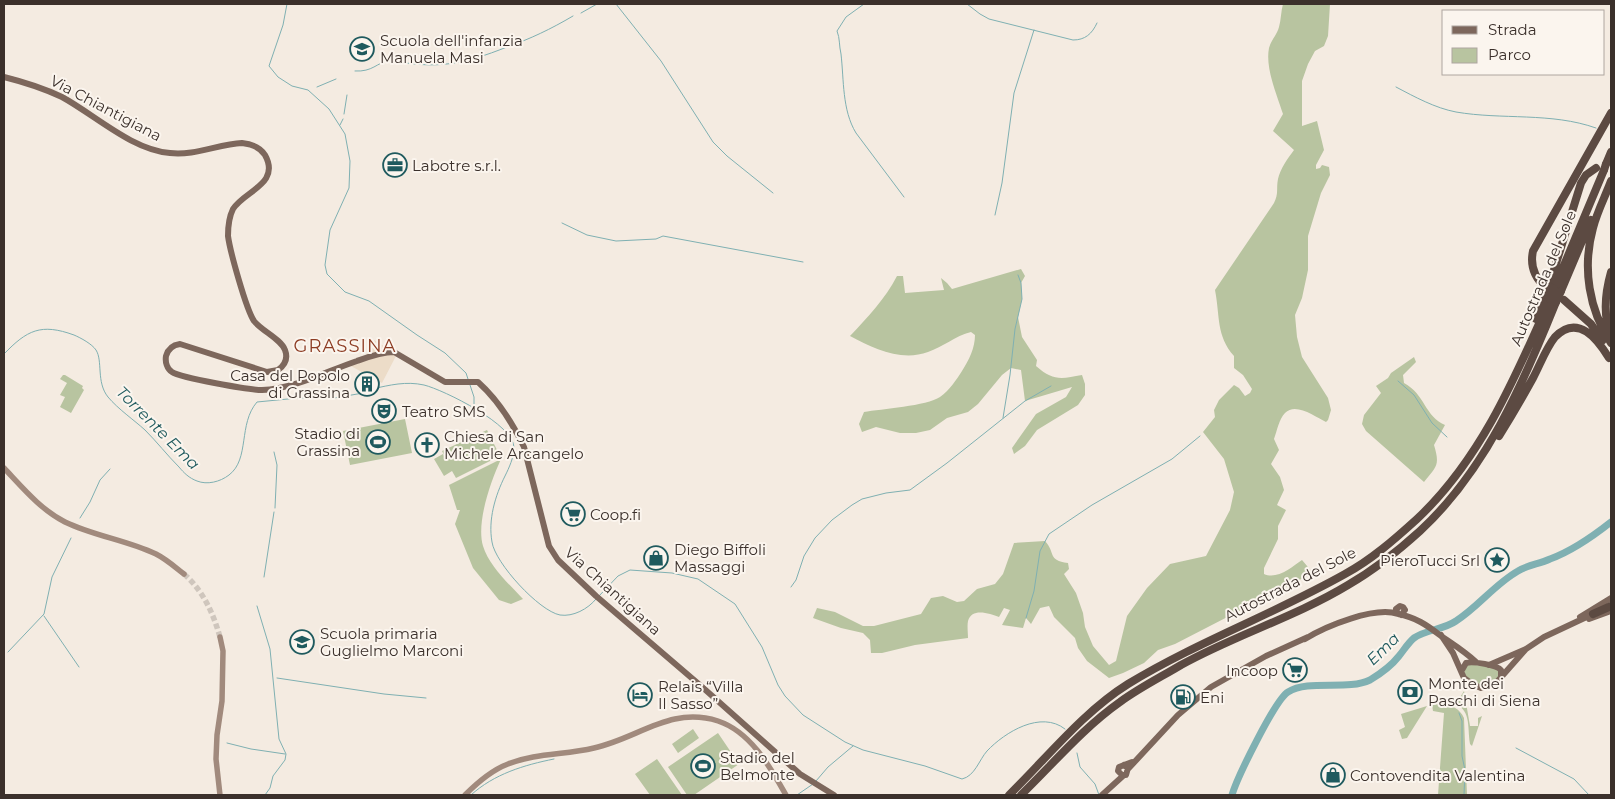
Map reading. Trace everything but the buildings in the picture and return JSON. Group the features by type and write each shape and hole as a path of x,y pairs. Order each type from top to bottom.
{"highway":[{"path":"1610,361 1599,336 1591,324 1581,314 1553,294 1536,277 1532,254 1611,113"},
{"name":"Autostrada del Sole","path":"1021,795 1086,730 1119,703 1184,664 1347,586 1396,551 1436,515 1472,471 1497,430 1535,353 1553,294 1602,167 1611,152"},
{"path":"1553,294 1579,189 1586,175 1602,167"},
{"name":"Autostrada del Sole","path":"1009,795 1082,721 1107,699 1154,668 1345,574 1386,546 1418,518 1464,467 1480,443 1522,362 1611,175"},
{"path":"1611,181 1593,229 1588,265 1589,286 1596,317 1611,343"},
{"path":"1611,272 1606,295 1605,313 1611,337"},
{"path":"1436,515 1454,499 1483,462 1517,408 1556,337 1563,330 1580,328 1588,332 1596,339 1610,361"},
{"path":"1587,617 1611,606"}],"main road":[{"name":"Via Chiantigiana","path":"4,77 34,85 53,93 116,131 155,150 168,153 184,153 242,142 258,148 266,156 268,167 266,178 261,186 242,200 234,209 229,222 228,236 251,317 262,329 283,346 286,357 284,365 278,370 266,372 180,344 171,348 166,357 167,367 172,372 182,376 254,389 272,389 367,358 394,352 445,382 478,382 504,414 520,440 526,454 544,529 552,552 590,591 814,784 834,795"},
{"path":"4,468 42,506 63,521 96,535 157,555 184,574"},
{"path":"1611,598 1588,611 1580,618 1587,617 1590,619 1611,612"},
{"path":"1105,793 1171,723 1220,683 1290,644 1338,623 1365,615 1400,612 1431,628 1462,649 1476,662"},
{"path":"1489,665 1526,649 1553,632 1587,617"},
{"path":"1441,635 1453,653 1464,678 1481,688 1494,685 1526,649"},
{"path":"220,637 223,651 222,701 216,759 220,795"},
{"path":"1462,670 1466,662 1476,662 1496,666 1500,669 1501,677"},
{"path":"465,795 488,776 514,762 542,755 586,750 607,745 669,720 685,717 716,721 736,730 759,752 786,795"}],"green space":[{"path":"1283,4 1330,4 1328,36 1324,46 1315,51 1302,81 1302,126 1317,121 1324,150 1316,165 1316,169 1322,165 1329,167 1330,175 1321,193 1308,236 1308,270 1302,298 1295,315 1297,337 1302,357 1328,398 1331,410 1326,422 1306,412 1294,409 1285,413 1280,422 1274,439 1279,450 1271,464 1280,477 1284,490 1277,505 1286,510 1278,526 1278,539 1264,568 1264,574 1279,574 1302,560 1313,573 1175,644 1158,650 1144,663 1109,678 1087,661 1078,648 1075,638 1054,617 1049,606 1040,608 1031,624 1026,618 1023,628 1002,625 1010,610 1004,608 999,617 991,614 973,614 968,621 968,638 915,645 882,653 871,653 870,640 863,633 841,628 813,618 817,608 835,612 863,626 874,626 921,614 931,598 943,596 957,602 964,601 977,589 995,584 1003,574 1014,543 1045,541 1054,558 1068,563 1069,569 1064,574 1076,593 1083,613 1085,627 1093,646 1109,665 1116,661 1127,616 1147,588 1170,564 1206,556 1230,510 1234,492 1224,459 1203,432 1215,417 1214,410 1219,400 1234,385 1245,396 1252,389 1243,375 1234,368 1234,356 1221,333 1215,290 1274,203 1279,175 1294,150 1273,131 1283,114 1272,81 1268,56 1270,45 1279,27"},
{"path":"1021,269 1025,276 1021,283 1022,299 1018,317 1022,337 1037,360 1036,366 1042,371 1058,378 1082,375 1085,384 1085,395 1078,405 1037,430 1025,446 1014,454 1012,448 1036,414 1066,397 1072,387 1025,401 1021,370 1011,368 1002,375 978,404 968,412 947,418 930,430 916,433 900,433 876,427 862,432 859,424 864,412 925,403 944,394 965,367 974,345 975,335 971,332 928,352 908,355 878,349 850,336 882,300 897,276 903,276 905,293 944,290 941,278 952,289"},
{"path":"1414,357 1416,362 1403,375 1404,383 1416,393 1433,417 1445,425 1434,445 1437,457 1436,465 1424,482 1366,431 1362,424 1364,415 1381,393 1376,386"},
{"path":"63,375 83,386 84,390 71,413 60,407 65,397 60,395 67,383 60,379"},
{"name":"Stadio di Grassina","path":"405,419 412,453 350,465 343,431"},
{"path":"487,430 500,456 456,478 452,471 444,476 434,459 443,454 447,461 442,451"},
{"path":"501,459 486,502 481,525 481,536 483,546 490,561 523,599 511,604 499,600 473,568 455,524 460,510 457,510 449,485"},
{"path":"1466,664 1494,667 1499,670 1500,676 1493,683 1478,685 1466,677 1464,670"},
{"path":"1464,691 1470,726 1478,726 1478,718 1482,716 1472,746 1470,744 1465,713 1458,705 1451,701 1459,699"},
{"path":"1442,703 1455,708 1464,718 1467,795 1438,795 1444,713 1433,711 1432,705"},
{"path":"1427,706 1407,738 1402,739 1399,730 1405,727 1401,714"},
{"path":"693,729 699,738 678,753 672,744"},
{"name":"Stadio del Belmonte","path":"718,733 739,764 694,795 687,795 668,767"},
{"path":"657,759 682,795 650,795 635,774"}],"shaded area":[{"path":"374,340 397,354 382,383 349,365 365,357"}],"waterway":[{"path":"287,4 283,25 269,66 278,77 292,86 308,90 329,109 345,134 350,161 349,188 330,230 325,265 327,274 345,292 369,301 445,353 466,373 468,379"},
{"path":"581,13 597,4"},
{"path":"616,4 661,61 713,142 727,156 773,193"},
{"path":"864,4 846,17 837,31 848,115 856,133 904,197"},
{"path":"967,4 989,19 1073,40 1088,36 1097,23"},
{"path":"355,71 370,69 390,60 422,65 436,65 477,58 524,41 573,16"},
{"path":"995,215 1002,183 1014,93 1034,30"},
{"path":"317,87 336,79"},
{"path":"1396,87 1433,105 1456,112 1562,120 1596,128"},
{"path":"344,114 347,95"},
{"path":"340,125 343,119"},
{"path":"562,223 587,235 616,241 656,239 663,236 803,262"},
{"path":"1003,418 1015,329 1022,299 1021,283 1018,275"},
{"name":"Torrente Ema","path":"4,354 20,339 43,329 62,331 86,341 96,350 98,355 102,385 108,397 145,430 189,477 205,483 222,479 235,468 240,460 248,420 257,402 298,398 334,398 404,383 434,388 462,401 491,419 511,439 514,448 513,455 495,500 491,525 492,542 495,551 509,573 530,596 551,612 560,615 580,612 596,599"},
{"path":"1398,381 1414,395 1432,423 1447,437"},
{"path":"470,385 474,397 474,408"},
{"path":"791,587 796,580 804,556 815,538 832,520 862,499 910,490 1025,401 1051,386"},
{"path":"1026,618 1034,591 1040,551 1049,534 1092,505 1172,459 1200,436"},
{"path":"274,452 277,465 275,508"},
{"path":"80,518 100,480 110,469"},
{"path":"264,577 274,512"},
{"name":"Ema","path":"1232,795 1248,757 1274,709 1288,692 1306,686 1350,685 1370,680 1393,663 1414,638 1456,621 1510,576 1522,569 1546,561 1574,548 1611,522"},
{"path":"8,652 44,614 52,577 71,538"},
{"name":"Torrente Ema","path":"599,596 618,576 630,570 672,573 698,579 735,604 762,647 778,685 785,696 803,715 845,742 863,750 925,766 962,779 974,771 987,751 1013,731 1024,726 1045,722 1065,729"},
{"path":"257,606 270,649 279,739 286,754 285,760 273,776 270,788 265,795"},
{"path":"44,616 79,667"},
{"path":"277,678 384,694 426,698"},
{"path":"1459,713 1462,721 1462,756 1465,770 1464,795"},
{"path":"227,743 285,754"},
{"path":"816,781 828,767 853,746"},
{"path":"1516,748 1574,779 1589,795"},
{"name":"Torrente Ema","path":"1077,753 1080,767 1095,784 1099,795"},
{"path":"471,795 489,781 510,771 554,759"},
{"path":"797,795 813,784"}],"tunnel":[{"path":"184,574 207,603 220,637"}],"place":[{"name":"Scuola dell'infanzia Manuela Masi","path":"362,49"},
{"name":"Labotre s.r.l.","path":"395,165"},
{"name":"Casa del Popolo di Grassina","path":"367,384"},
{"name":"Teatro SMS","path":"384,411"},
{"name":"Stadio di Grassina","path":"378,442"},
{"name":"Chiesa di San Michele Arcangelo","path":"427,445"},
{"name":"Coop.fi","path":"573,514"},
{"name":"Diego Biffoli Massaggi","path":"656,558"},
{"name":"PieroTucci Srl","path":"1497,560"},
{"name":"Scuola primaria Guglielmo Marconi","path":"302,642"},
{"name":"Incoop","path":"1295,670"},
{"name":"Monte dei Paschi di Siena","path":"1410,692"},
{"name":"Relais “Villa Il Sasso”","path":"640,695"},
{"name":"Eni","path":"1183,697"},
{"name":"Stadio del Belmonte","path":"703,766"},
{"name":"Contovendita Valentina","path":"1333,775"}],"district":[{"name":"GRASSINA","path":"345,346"}]}
